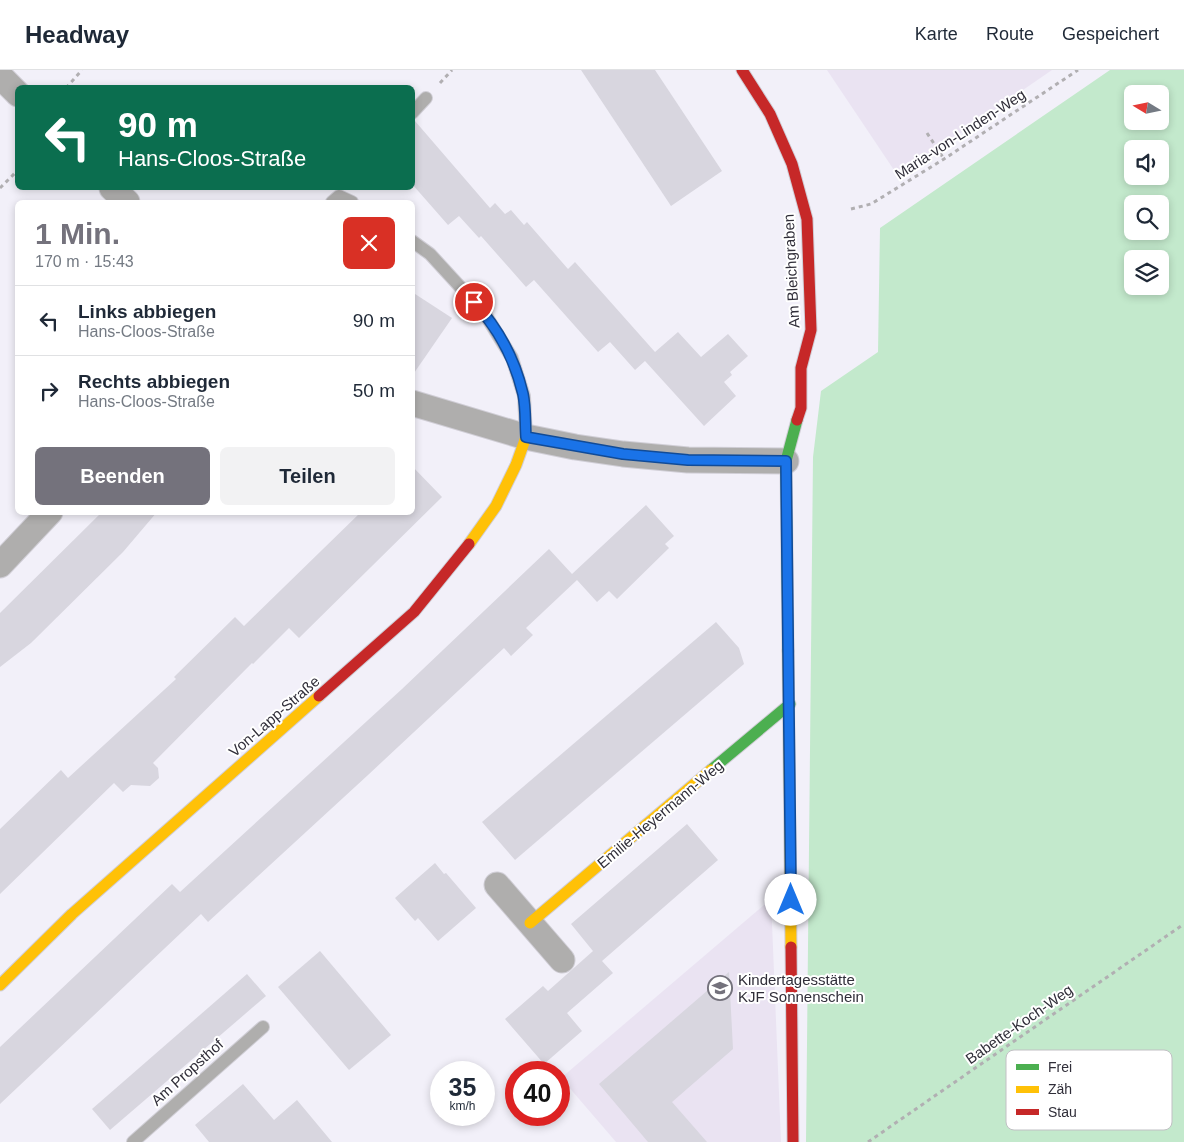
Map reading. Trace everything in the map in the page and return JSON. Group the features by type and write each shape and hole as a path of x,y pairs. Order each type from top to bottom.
{"street":[{"name":"Am Bleichgraben","path":"742,70 770,114 792,164 807,219 811,330 801,368 801,408 786,461 790,704 793,1142"},
{"path":"0,76 15,91"},
{"path":"114,190 125,200"},
{"path":"415,404 526,437 623,454 688,460 786,461"},
{"name":"Von-Lapp-Straße","path":"0,985 72,914 414,612 462,554 496,506 516,465 526,437"},
{"path":"0,565 47,515"},
{"name":"Emilie-Heyermann-Weg","path":"530,923 790,704"},
{"path":"497,885 562,960"}],"lane":[{"path":"415,110 426,98"},
{"path":"415,244 430,254 485,314 512,358 524,396 526,437"},
{"name":"Am Propsthof","path":"133,1142 263,1027"}],"path":[{"path":"69,85 82,70"},
{"name":"Maria-von-Linden-Weg","path":"852,209 871,204 944,159 1078,70"},
{"path":"927,133 944,159"},
{"path":"0,188 15,173"},
{"name":"Babette-Koch-Weg","path":"868,1142 1184,924"}],"shaded area":[{"path":"827,70 1052,70 898,176"},
{"name":"Kindertagesstätte KJF Sonnenschein","path":"771,899 781,1142 616,1142 570,1088 570,1070"}],"green space":[{"path":"1110,70 1184,70 1184,1142 806,1142 813,457 821,391 878,352 880,228"}],"building":[{"path":"581,70 655,70 722,171 671,206"},
{"path":"415,121 490,208 495,203 505,214 511,210 524,225 527,222 568,269 575,262 655,352 678,332 701,357 728,334 748,356 730,372 732,375 724,382 736,396 704,426 645,361 635,370 610,342 598,352 534,280 526,287 481,236 479,238 459,216 448,225 415,187"},
{"path":"415,294 452,318 415,372"},
{"path":"415,469 442,497 299,638 289,628 252,663 153,763 158,768 159,778 150,786 131,785 123,792 114,783 0,894 0,829 61,770 68,778 176,679 174,677 235,617 244,626 358,515 415,515"},
{"path":"646,505 674,536 665,544 669,548 617,599 609,591 597,602 577,580 526,628 533,635 511,656 504,648 208,922 201,914 0,1104 0,1047 172,884 180,892 402,689 549,549 572,574"},
{"path":"99,515 154,515 123,552 31,643 0,667 0,613"},
{"path":"716,622 739,648 744,664 515,860 482,822"},
{"path":"687,824 718,860 602,961 613,973 567,1013 582,1031 547,1061 541,1061 505,1019 543,986 548,991 593,951 571,924"},
{"path":"435,863 476,908 438,941 418,918 415,921 395,898"},
{"path":"320,951 391,1035 349,1070 278,987"},
{"path":"729,972 733,1049 672,1102 707,1142 648,1142 599,1084"},
{"path":"247,974 266,996 110,1130 92,1109"},
{"path":"243,1084 274,1120 297,1100 332,1142 209,1142 195,1125"}],"traffic: fast":[{"path":"788,651 786,461 797,420"},
{"path":"711,770 790,704"}],"traffic: slow":[{"path":"469,544 496,506 516,465 526,437"},
{"path":"788,651 791,947"},
{"path":"0,985 72,914 319,696"},
{"path":"530,923 711,770"}],"traffic: jam":[{"path":"742,70 770,114 792,164 807,219 811,330 801,368 801,408 797,420"},
{"path":"319,696 414,612 469,544"},
{"path":"791,947 793,1142"}],"place":[{"name":"Kindertagesstätte KJF Sonnenschein","path":"720,988"}],"route":[{"path":"474,302 485,314 512,358 524,396 526,437 623,454 688,460 786,461 791,900"}]}
